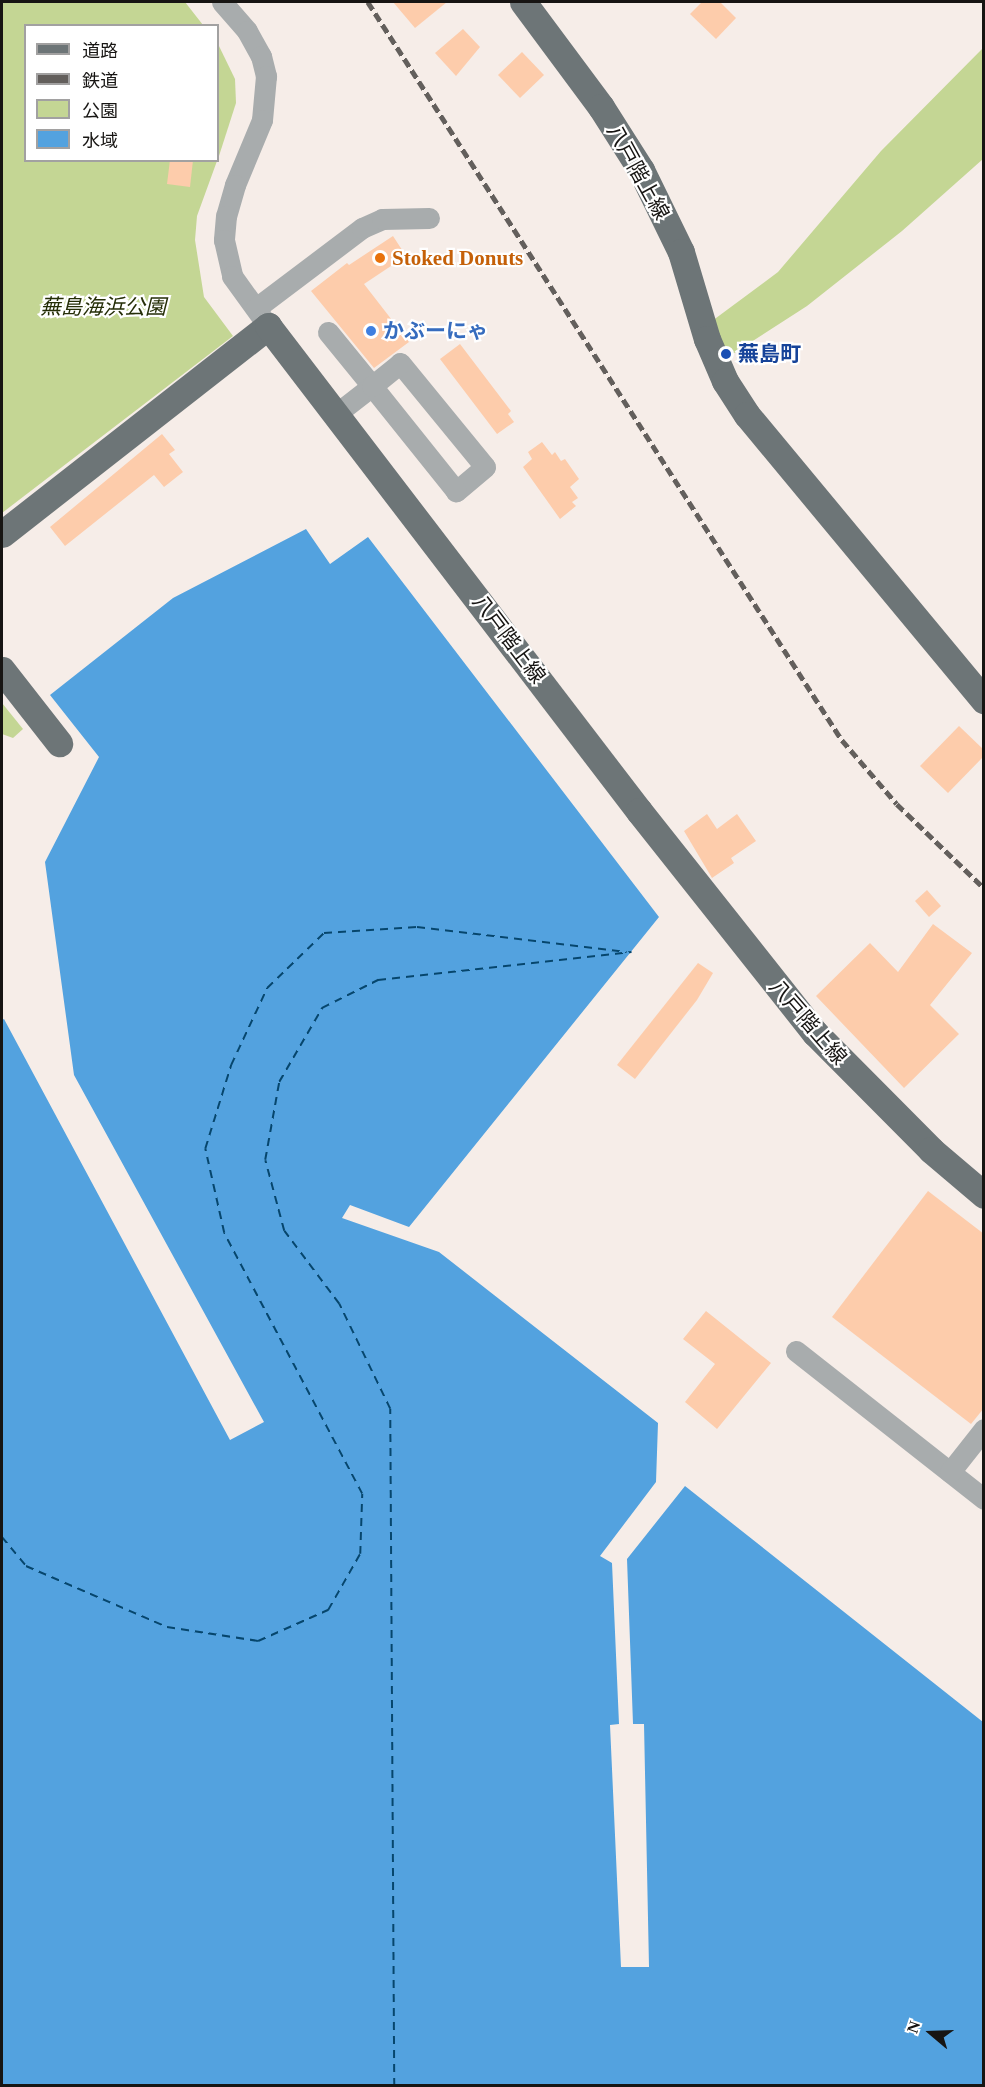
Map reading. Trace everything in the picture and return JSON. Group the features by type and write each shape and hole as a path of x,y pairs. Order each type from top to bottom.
{"main road":[{"name":"八戸階上線","path":"523,2 602,107 641,170 681,252 722,373 747,415 984,700"},
{"name":"八戸階上線","path":"262,317 639,811 815,1033 931,1150 984,1195"},
{"path":"2,534 262,317"},
{"path":"2,670 59,743"}],"street":[{"path":"222,2 247,31 261,56 266,76 261,120 234,185 225,216 224,240 232,276 262,317 362,228 382,219 429,218"},
{"path":"328,332 372,386 456,491 485,467 400,363 372,386 336,414"},
{"path":"796,1351 984,1499"},
{"path":"950,1472 984,1429"}],"green space":[{"name":"蕪島海浜公園","path":"2,2 185,2 202,24 24,24 24,162 217,162 197,216 195,240 204,297 233,336 2,513"},
{"path":"219,46 235,79 236,103 219,156"},
{"path":"983,48 983,159 902,231 807,306 728,357 712,321 778,272 881,151"},
{"path":"2,703 23,729 13,738 2,734"}],"water":[{"path":"306,529 330,564 368,537 659,917 409,1227 350,1205 342,1218 439,1252 658,1423 656,1482 600,1556 612,1563 619,1724 610,1725 621,1967 649,1967 644,1724 633,1724 627,1559 685,1486 983,1722 983,2085 2,2085 2,1020 4,1019 230,1440 264,1422 74,1075 45,862 99,757 50,695 173,598"}],"building":[{"path":"393,2 447,2 415,28"},
{"path":"702,2 720,2 736,18 716,39 690,14"},
{"path":"463,29 480,47 456,76 435,53"},
{"path":"522,52 544,75 520,98 498,75"},
{"path":"170,162 193,162 190,187 167,184"},
{"path":"393,236 406,256 364,284 409,342 374,368 311,291 347,263 349,265"},
{"path":"460,344 511,411 508,414 514,422 497,434 440,359"},
{"path":"162,434 175,450 169,454 183,472 164,487 154,475 65,546 50,527"},
{"path":"542,442 552,455 555,452 561,461 565,459 579,479 570,487 578,498 572,502 576,506 560,519 523,467 532,459 528,452"},
{"path":"959,726 984,750 984,756 948,793 920,766"},
{"path":"707,814 717,829 737,814 756,841 731,858 734,863 712,878 684,831"},
{"path":"927,890 941,906 929,917 915,901"},
{"path":"933,924 972,953 930,1005 959,1034 904,1088 816,996 870,943 898,972"},
{"path":"698,963 713,973 697,1000 635,1079 617,1065"},
{"path":"928,1191 984,1234 984,1408 971,1424 832,1317"},
{"path":"706,1311 771,1363 717,1429 685,1402 715,1364 683,1339"}],"ferry route":[{"path":"2,1537 26,1566 167,1627 258,1641 328,1610 360,1554 362,1494 224,1233 205,1149 231,1065 267,988 324,933 417,927 627,952"},
{"path":"394,2086 390,1409 339,1304 284,1231 265,1160 279,1082 322,1008 378,980 631,952"}],"railway":[{"path":"368,2 842,740 897,804 984,888"}],"place":[{"name":"Stoked Donuts","path":"380,258"},
{"name":"かぶーにゃ","path":"371,331"},
{"name":"蕪島町","path":"726,354"}]}
